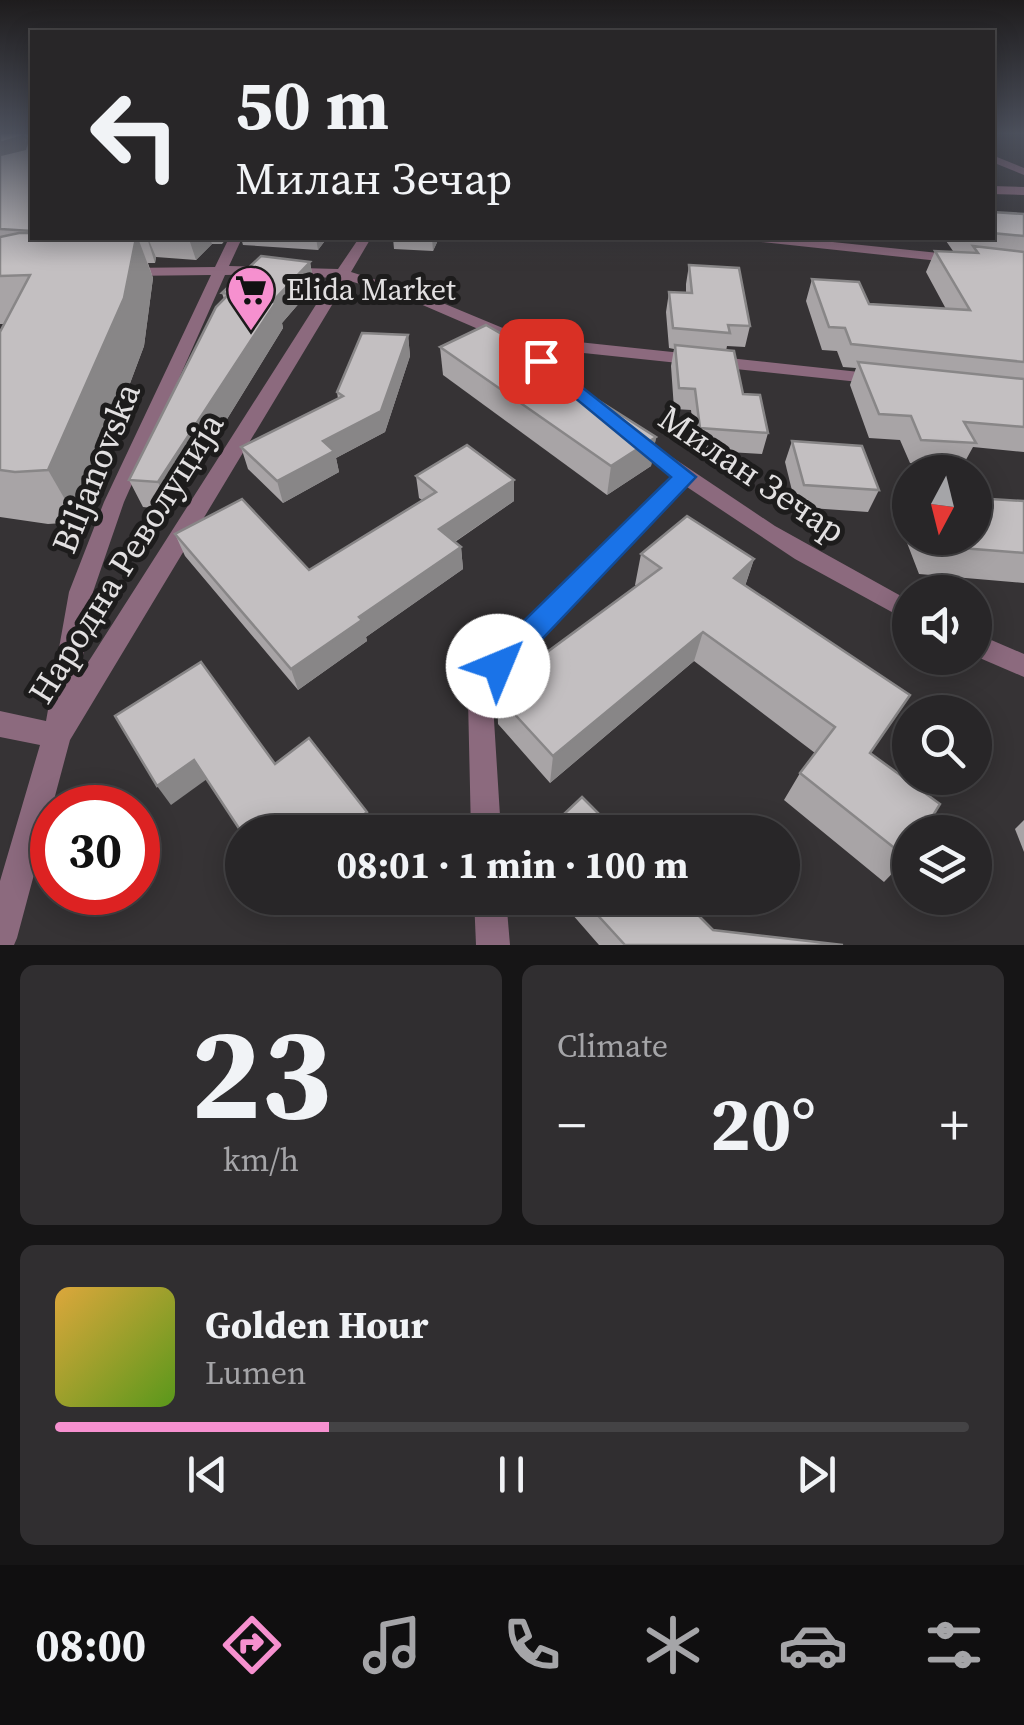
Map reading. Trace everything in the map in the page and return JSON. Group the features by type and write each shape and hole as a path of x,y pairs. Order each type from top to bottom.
{"street":[{"path":"995,190 1024,191"},
{"name":"Biljanovska","path":"57,736 82,592 114,502 233,240"},
{"name":"Народна Револуција","path":"0,938 57,736 363,240"},
{"path":"780,240 968,260"},
{"path":"109,272 343,274 416,298 519,341 888,380"},
{"path":"519,341 586,400"},
{"name":"Милан Зечар","path":"614,422 685,477 892,603"},
{"path":"485,815 480,720 482,699 498,666 685,477"},
{"path":"992,652 1024,666"},
{"path":"0,724 57,736"},
{"path":"491,915 493,945"}],"building":[{"path":"0,177 30,177 30,231 0,229"},
{"path":"995,212 1024,214 1024,236 995,233"},
{"path":"30,233 30,240 136,240 124,298 48,470 0,470 0,332 30,275 0,276 0,237"},
{"path":"973,246 1024,252 1024,362 851,344 845,328 829,327 812,279 859,282 869,304 970,310 935,251 978,253"},
{"path":"261,256 310,262 272,302 276,302 158,482 129,480 216,307 229,294 222,293"},
{"path":"689,265 739,268 750,326 728,325 730,333 673,328 669,292 692,293"},
{"path":"486,325 526,348 520,351 656,437 611,466 440,347"},
{"path":"362,333 408,335 381,411 323,441 334,451 277,481 241,447 343,396 337,392"},
{"path":"675,345 734,351 743,394 760,395 768,433 700,428 695,389 679,388"},
{"path":"858,362 1024,379 1024,427 964,422 976,443 921,440 911,416 879,414"},
{"path":"792,441 862,446 879,490 804,485"},
{"path":"467,445 514,480 439,529 461,547 291,669 175,534 242,499 309,570 436,492 416,476"},
{"path":"992,499 1024,501 1024,553 992,550"},
{"path":"687,516 754,559 734,578 910,695 892,695 892,721 870,753 892,769 892,795 928,795 940,804 933,815 892,815 892,846 800,773 835,727 703,632 553,756 497,695 497,689 661,568 641,554"},
{"path":"201,662 275,764 309,738 367,812 230,815 194,760 156,785 115,716"},
{"path":"582,797 600,815 563,815"},
{"path":"598,915 698,915 713,930 843,945 625,945"}],"place":[{"name":"Elida Market","path":"251,332"}],"route":[{"path":"498,666 685,477 541,361"}]}
